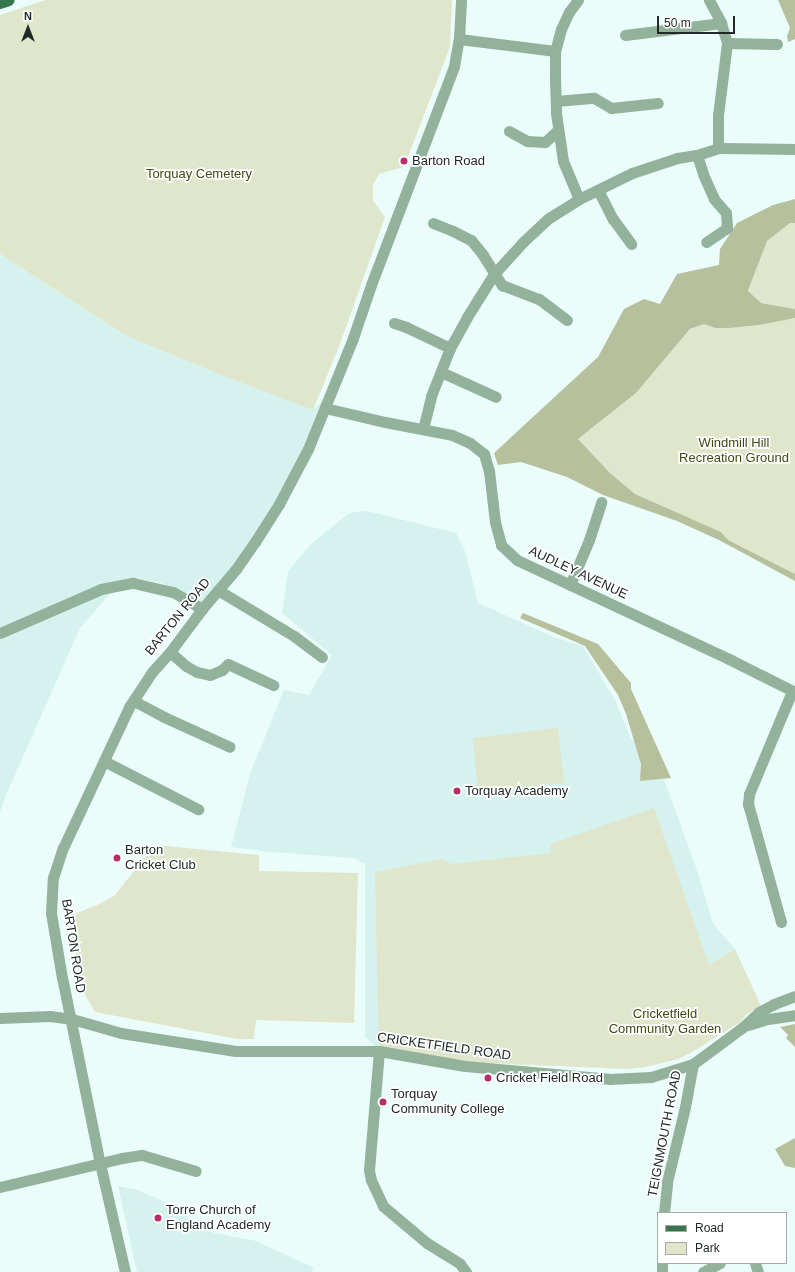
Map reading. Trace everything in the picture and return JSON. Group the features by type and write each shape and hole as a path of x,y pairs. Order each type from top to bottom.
{"main road":[{"path":"0,3 10,0"}],"street":[{"name":"BARTON ROAD","path":"125,1272 100,1164 51,913 53,878 63,848 129,707 152,672 170,652 243,558 279,504 308,449 325,408 454,66 459,39 461,0"},
{"path":"578,0 569,12 561,29 555,51 558,130 563,161 579,199"},
{"path":"709,0 721,23 727,43 718,115 718,148"},
{"path":"625,35 721,23"},
{"path":"459,39 555,51"},
{"path":"727,43 776,44"},
{"path":"556,101 594,98 611,108 658,103"},
{"path":"509,131 527,141 545,142 558,130"},
{"path":"423,429 431,396 450,348 467,317 494,274 522,242 549,218 579,199 650,166 697,155 718,148 795,149"},
{"path":"697,155 703,174 714,199 726,213 727,228 706,242"},
{"path":"598,190 613,220 631,244"},
{"path":"433,223 471,240 483,255 502,285 538,299 567,320"},
{"path":"394,323 406,327 450,348"},
{"path":"441,372 496,397"},
{"name":"AUDLEY AVENUE","path":"325,408 385,422 452,435 480,450 484,454 489,471 495,522 501,545 517,560 729,659 793,691"},
{"path":"570,585 589,540 601,502"},
{"path":"0,633 101,589 133,583 173,592 202,609"},
{"path":"218,590 294,636 322,657"},
{"path":"170,652 186,666 196,672 210,675 222,670 228,664 273,685"},
{"path":"781,922 748,804 749,794 793,691"},
{"path":"134,701 164,717 230,747"},
{"path":"104,761 198,809"},
{"name":"TEIGNMOUTH ROAD","path":"664,1212 667,1182 685,1107 693,1064 743,1027 759,1012 774,1004 795,996"},
{"path":"743,1027 768,1019 795,1015"},
{"name":"CRICKETFIELD ROAD","path":"0,1018 50,1016 72,1019 122,1033 236,1051 379,1050 465,1066 610,1079 651,1077 693,1064"},
{"path":"379,1050 369,1170 371,1180 383,1206 427,1243 460,1264 466,1272"},
{"path":"0,1187 122,1158 142,1155 196,1171"},
{"path":"702,1272 718,1264"}],"shaded area":[{"path":"0,254 127,336 313,410 332,391 279,504 202,609 186,594 161,583 143,580 122,580 80,628 6,795 0,812"},
{"name":"Torquay Academy","path":"367,511 456,533 465,551 478,603 554,637 583,646 615,700 631,738 661,771 698,873 713,924 735,949 709,965 379,1051 365,1036 365,864 353,858 270,852 231,847 250,774 284,690 309,695 332,655 282,613 288,571 310,545 349,513"},
{"name":"Torre Church of England Academy","path":"118,1186 138,1190 167,1203 214,1233 256,1241 314,1268 312,1272 137,1272"}],"green space":[{"name":"Torquay Cemetery","path":"45,0 452,0 450,47 404,167 379,174 373,185 373,201 385,217 340,344 313,410 229,378 127,336 0,254 0,15"},
{"path":"778,0 795,0 795,39 788,42 787,36 790,28"},
{"path":"795,199 795,223 790,223 767,241 748,291 761,303 795,309 795,318 759,325 730,328 715,328 704,324 690,329 636,393 578,439 610,473 635,494 721,532 728,540 795,574 795,581 719,540 677,521 603,495 567,477 521,462 498,465 494,453 598,357 624,309 644,299 660,304 677,274 719,265 720,249 737,223 773,205"},
{"path":"790,223 795,223 795,309 761,303 748,292 767,241"},
{"name":"Windmill Hill Recreation Ground","path":"795,318 795,574 728,540 721,532 635,494 610,473 578,439 636,393 690,329 704,324 715,328 730,328 759,325"},
{"path":"523,613 598,644 631,683 631,689 671,778 640,781 641,764 626,714 618,695 585,646 520,618"},
{"path":"558,728 564,783 478,792 473,738"},
{"name":"Cricketfield Community Garden","path":"654,808 709,965 735,949 761,1006 747,1014 739,1023 679,1059 645,1067 628,1069 483,1063 379,1051 375,872 443,859 451,864 551,853 550,844"},
{"path":"155,845 259,855 259,871 358,873 354,1023 256,1020 254,1039 237,1039 95,1012 84,993 68,917 114,896"},
{"path":"795,1024 795,1047 786,1038 788,1035 780,1027"},
{"path":"795,1138 795,1168 785,1166 775,1149"}],"place":[{"name":"Barton Road","path":"404,161"},
{"name":"Torquay Academy","path":"457,791"},
{"name":"Barton Cricket Club","path":"117,858"},
{"name":"Cricket Field Road","path":"488,1078"},
{"name":"Torquay Community College","path":"383,1102"},
{"name":"Torre Church of England Academy","path":"158,1218"}]}
